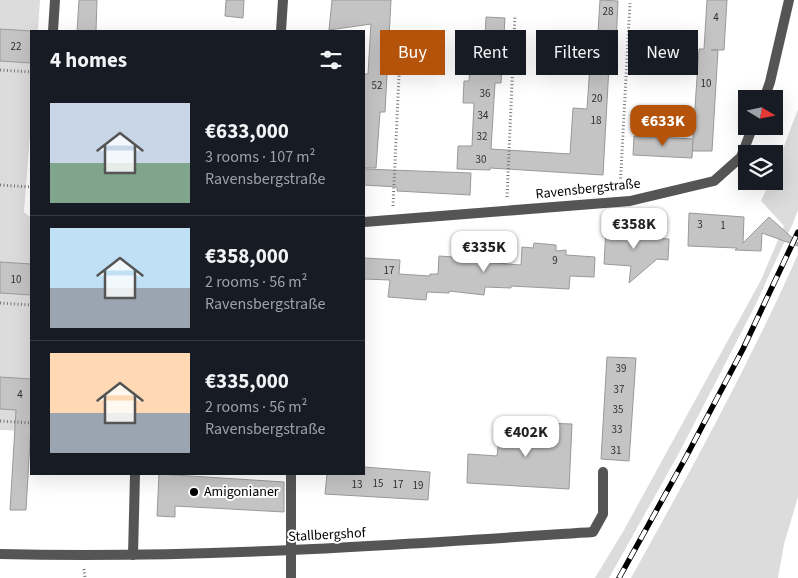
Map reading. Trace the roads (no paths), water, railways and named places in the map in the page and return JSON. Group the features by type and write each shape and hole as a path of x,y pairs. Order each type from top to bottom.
{"street":[{"path":"53,30 55,0"},
{"path":"281,30 283,0"},
{"path":"767,90 789,0"},
{"name":"Ravensbergstraße","path":"365,222 630,201 714,181 741,157 750,135"},
{"name":"Stallbergshof","path":"0,554 133,556 290,551 593,532 603,514 603,472"},
{"path":"133,556 135,475"},
{"path":"291,475 291,578"}],"railway":[{"path":"619,578 743,349 798,232"}],"place":[{"name":"Amigonianer","path":"194,492"}]}
